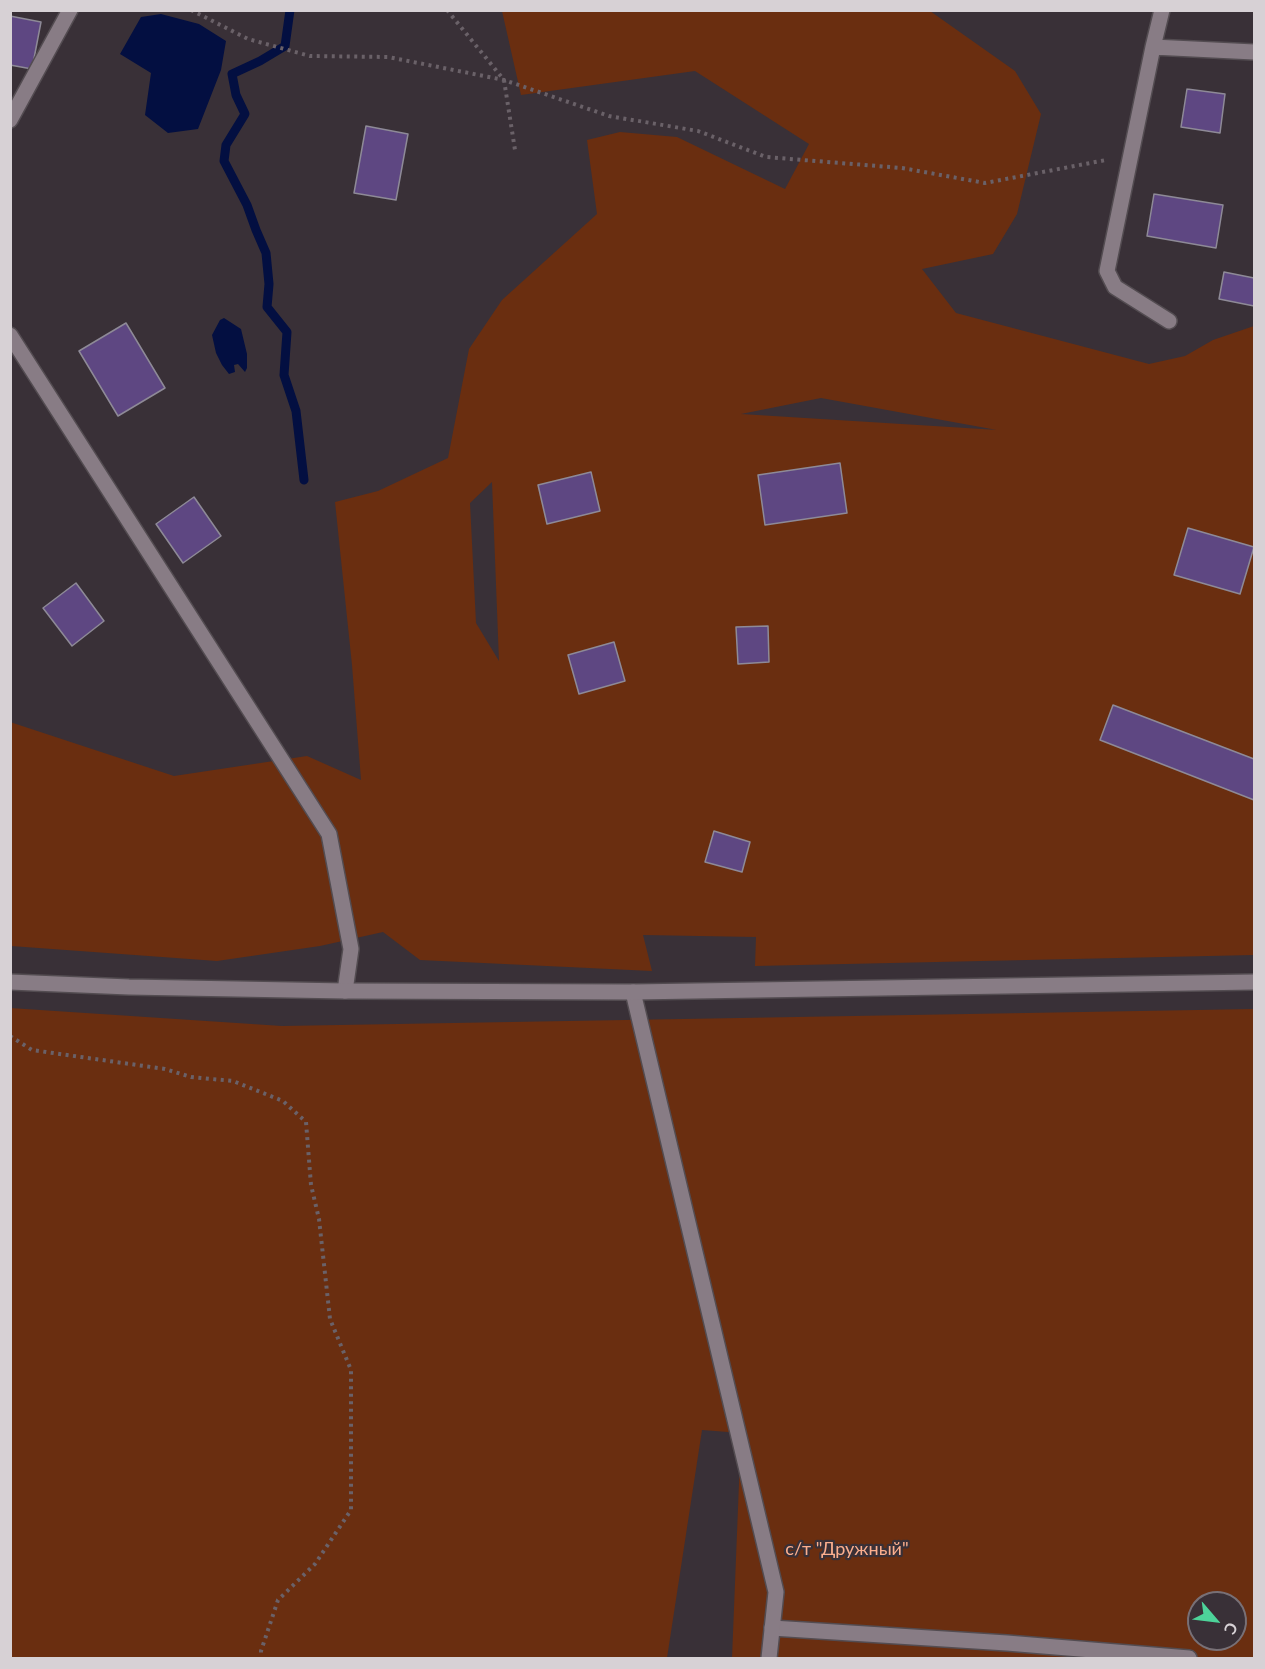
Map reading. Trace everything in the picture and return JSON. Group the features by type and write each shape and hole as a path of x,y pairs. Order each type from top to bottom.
{"street":[{"path":"10,120 70,10"},
{"path":"1162,10 1152,47 1107,271 1115,286 1169,321"},
{"path":"1152,47 1254,52"},
{"path":"10,335 329,834 351,949 345,991"},
{"path":"10,982 129,987 345,991 633,992 1254,982"},
{"path":"633,992 776,1592 769,1659"},
{"path":"772,1628 1007,1643 1189,1659"}],"path":[{"path":"191,10 248,39 310,56 388,57 504,80 609,116 698,131 766,157 902,168 985,183 1131,156"},
{"path":"447,10 504,80 515,150"},
{"path":"10,1036 32,1050 165,1069 191,1077 233,1081 283,1101 306,1122 311,1185 319,1219 330,1319 351,1371 351,1510 315,1564 278,1600 261,1651 261,1659"}],"green space":[{"path":"502,11 930,11 1015,71 1041,114 1017,214 993,254 922,269 956,313 1149,364 1185,356 1213,340 1254,326 1254,955 755,966 756,937 643,935 652,971 420,960 383,932 320,946 217,961 11,946 10,722 174,776 307,756 361,780 335,502 378,491 448,458 469,349 502,300 597,214 587,140 620,132 677,137 785,189 809,144 695,71 521,95","holes":["821,398 996,430 741,414","492,482 499,661 476,623 470,503"]},
{"name":"с/т \"Дружный\"","path":"10,1008 282,1026 1254,1009 1254,1658 732,1658 741,1433 702,1430 667,1658 11,1658"}],"shaded area":[{"path":"161,14 199,24 226,41 221,70 198,129 168,133 145,115 151,73 120,54 141,17"},
{"path":"224,318 241,329 247,354 245,372 238,364 234,365 235,372 229,374 216,353 212,335 220,320"}],"building":[{"path":"10,16 41,22 32,69 10,65"},
{"path":"1187,89 1225,94 1220,133 1181,127"},
{"path":"366,126 408,134 396,200 354,193"},
{"path":"1154,194 1223,205 1216,248 1147,236"},
{"path":"1224,272 1254,278 1254,306 1219,299"},
{"path":"126,323 165,388 118,416 79,351"},
{"path":"840,463 847,513 765,525 758,475"},
{"path":"591,472 600,511 547,524 538,485"},
{"path":"194,497 221,536 183,563 156,524"},
{"path":"1188,528 1254,547 1240,594 1174,575"},
{"path":"76,583 104,621 72,646 43,608"},
{"path":"768,626 769,662 738,664 736,627"},
{"path":"614,642 625,681 579,694 568,655"},
{"path":"1113,705 1254,759 1254,800 1100,740"},
{"path":"714,831 750,842 742,872 705,862"}],"waterway":[{"path":"290,10 285,46 232,74 236,95 245,114 226,145 224,161 247,205 266,253 269,284 267,307 287,332 284,375 296,411 304,480"}]}
